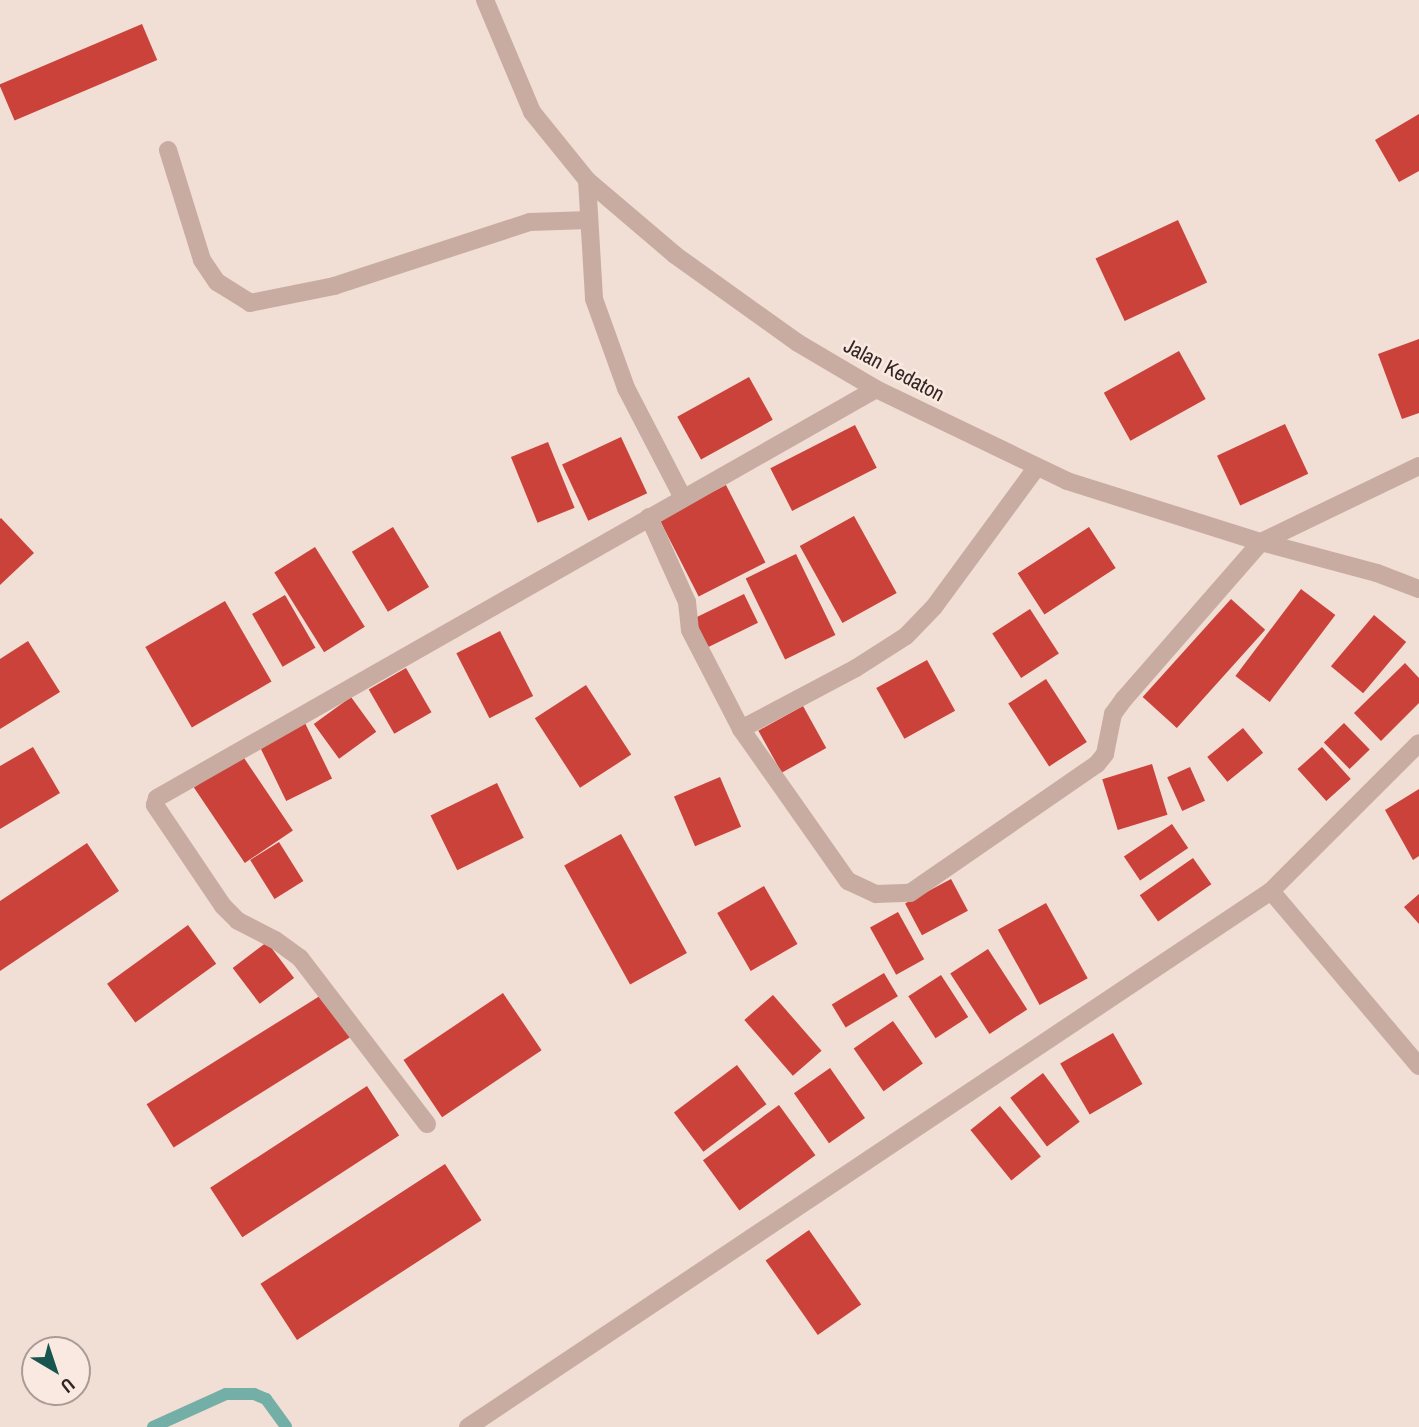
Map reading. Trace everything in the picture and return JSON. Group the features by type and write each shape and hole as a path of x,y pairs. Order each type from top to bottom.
{"street":[{"name":"Jalan Kedaton","path":"485,0 532,112 587,180 636,224 737,302 798,343 876,389 1067,481 1261,542 1377,573 1419,589"},
{"path":"168,150 202,260 217,282 250,303 334,285 530,222 589,220"},
{"path":"587,180 594,299 626,388 683,498"},
{"path":"426,1124 300,958 275,940 239,921 223,906 155,805 156,801 876,389"},
{"path":"649,517 687,602 690,630 741,729 848,881 876,894 910,893 1097,764 1105,754 1113,714 1124,699 1261,542 1419,466"},
{"path":"741,729 856,668 906,636 934,607 1036,468"},
{"path":"468,1427 1271,891 1419,743"},
{"path":"1271,891 1419,1066"}],"building":[{"path":"142,24 157,60 15,120 0,84"},
{"path":"1419,114 1419,171 1399,182 1375,140"},
{"path":"1178,220 1207,283 1125,321 1096,258"},
{"path":"1419,339 1419,413 1402,419 1378,354"},
{"path":"1179,351 1206,399 1130,441 1104,393"},
{"path":"749,377 773,420 701,460 677,417"},
{"path":"1285,424 1308,474 1240,506 1217,456"},
{"path":"855,425 877,468 792,511 770,468"},
{"path":"621,437 647,493 588,521 562,464"},
{"path":"548,442 575,508 538,523 511,457"},
{"path":"726,485 765,563 699,597 659,519"},
{"path":"854,516 897,593 842,623 800,546"},
{"path":"0,519 34,553 0,585"},
{"path":"393,527 429,587 388,612 352,552"},
{"path":"1089,527 1116,568 1044,614 1018,573"},
{"path":"315,547 365,627 324,652 274,572"},
{"path":"796,554 835,635 785,659 746,579"},
{"path":"1301,589 1335,615 1270,702 1235,676"},
{"path":"744,594 758,623 706,648 692,619"},
{"path":"285,595 316,648 283,667 252,614"},
{"path":"1231,599 1265,630 1177,728 1143,697"},
{"path":"225,601 272,682 192,728 145,647"},
{"path":"1030,609 1059,653 1021,678 992,634"},
{"path":"1374,615 1406,642 1363,693 1331,666"},
{"path":"500,631 533,696 489,718 456,653"},
{"path":"28,641 60,692 0,729 0,659"},
{"path":"927,660 955,711 904,739 876,688"},
{"path":"1405,663 1419,678 1419,703 1381,741 1354,713"},
{"path":"406,668 431,712 394,734 369,690"},
{"path":"1046,679 1087,742 1049,766 1008,704"},
{"path":"586,685 631,755 580,788 535,718"},
{"path":"351,697 376,732 339,759 314,724"},
{"path":"803,706 826,748 782,773 758,731"},
{"path":"304,721 332,779 286,801 258,743"},
{"path":"1344,723 1370,750 1350,769 1324,742"},
{"path":"1243,728 1263,753 1227,782 1207,757"},
{"path":"33,747 60,793 0,829 0,766"},
{"path":"1322,747 1351,779 1326,801 1297,769"},
{"path":"242,755 293,830 245,863 194,787"},
{"path":"1152,764 1167,815 1118,830 1102,779"},
{"path":"1190,767 1205,801 1182,811 1167,777"},
{"path":"720,777 741,827 695,846 674,797"},
{"path":"497,783 524,838 457,870 430,815"},
{"path":"1419,789 1419,856 1413,860 1385,810"},
{"path":"1172,824 1188,848 1140,880 1124,856"},
{"path":"621,834 687,953 630,984 564,866"},
{"path":"279,842 303,881 275,899 250,860"},
{"path":"87,843 119,891 0,971 0,901"},
{"path":"1193,858 1211,884 1158,921 1140,895"},
{"path":"951,879 968,911 922,935 905,903"},
{"path":"764,886 798,944 751,971 717,913"},
{"path":"1419,894 1419,924 1404,907"},
{"path":"1046,903 1088,978 1040,1005 998,930"},
{"path":"898,912 924,959 896,975 870,928"},
{"path":"188,925 216,964 135,1023 107,984"},
{"path":"267,942 294,978 260,1004 233,968"},
{"path":"988,949 1027,1009 989,1034 950,974"},
{"path":"884,973 898,996 846,1028 832,1004"},
{"path":"941,975 968,1017 936,1038 908,996"},
{"path":"503,993 542,1050 442,1117 404,1060"},
{"path":"323,994 350,1037 174,1147 147,1104"},
{"path":"773,995 822,1051 793,1076 744,1020"},
{"path":"893,1021 923,1064 884,1091 854,1049"},
{"path":"1113,1033 1142,1084 1090,1115 1060,1064"},
{"path":"737,1065 766,1104 703,1152 674,1113"},
{"path":"830,1068 865,1118 829,1143 794,1093"},
{"path":"1043,1073 1080,1122 1047,1146 1010,1098"},
{"path":"367,1086 399,1135 242,1237 210,1188"},
{"path":"779,1105 815,1155 739,1210 703,1160"},
{"path":"1000,1106 1041,1157 1011,1180 970,1130"},
{"path":"445,1164 481,1220 297,1340 260,1284"},
{"path":"809,1230 861,1305 818,1335 766,1260"}],"waterway":[{"path":"153,1427 226,1394 254,1394 266,1399 286,1427"}]}
